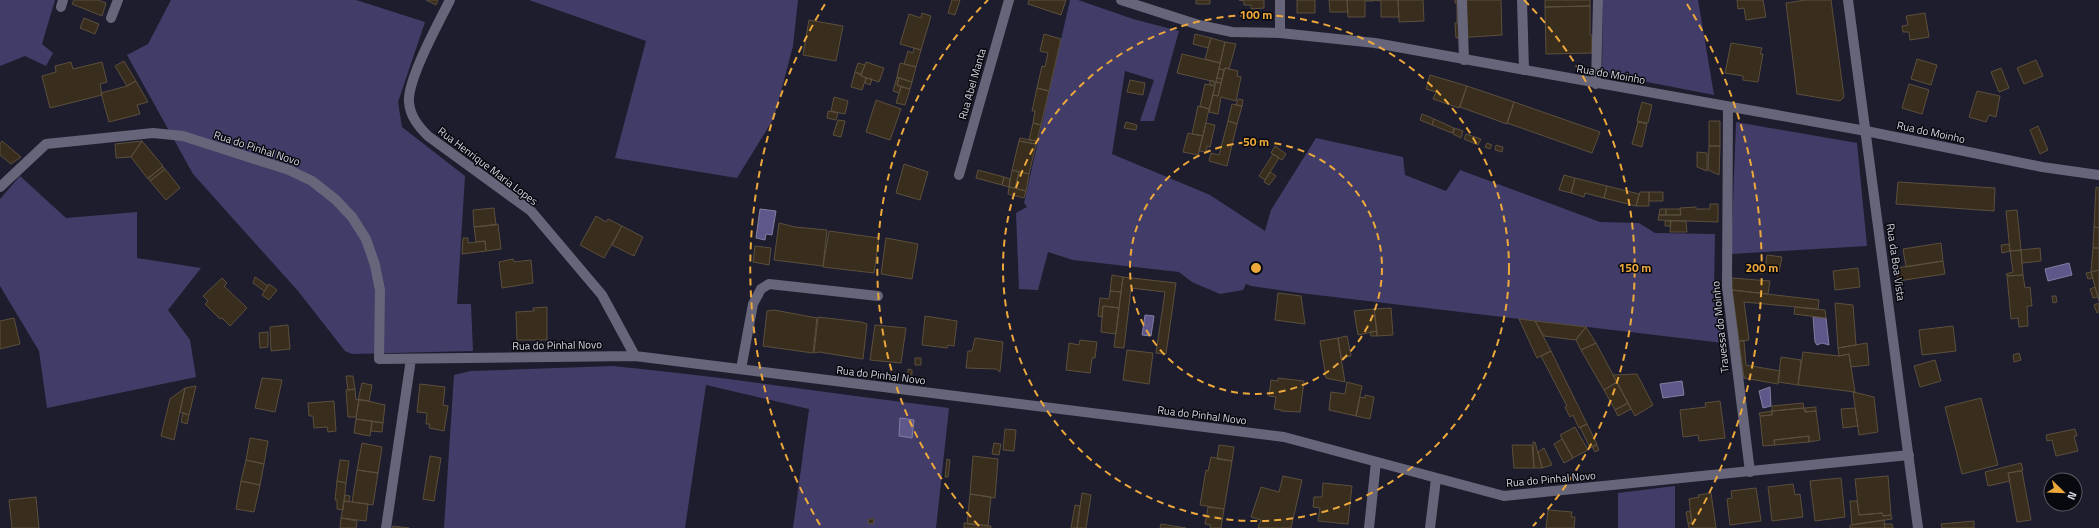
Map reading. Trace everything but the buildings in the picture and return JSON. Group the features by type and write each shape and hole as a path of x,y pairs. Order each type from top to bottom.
{"street":[{"path":"111,18 118,0"},
{"name":"Rua Henrique Maria Lopes","path":"450,0 410,85 408,102 411,115 419,128 428,136 530,211 602,295 635,356"},
{"name":"Rua Abel Manta","path":"959,175 1009,0"},
{"name":"Rua do Moinho","path":"1121,0 1205,26 1232,32 1280,33 1375,43 1596,84 1866,131 2042,167 2099,175"},
{"path":"1280,0 1280,33"},
{"path":"1462,0 1464,60"},
{"path":"1522,0 1524,70"},
{"path":"1596,84 1598,0"},
{"name":"Rua da Boa Vista","path":"1848,0 1918,528"},
{"name":"Travessa do Moinho","path":"1728,107 1726,286 1750,472"},
{"name":"Rua do Pinhal Novo","path":"0,187 46,144 153,133 183,136 289,170 312,181 336,200 352,217 366,239 375,265 380,290 379,359 635,356 1284,437 1504,496 1909,455"},
{"path":"741,369 753,304 761,289 769,284 878,296"},
{"path":"386,528 411,359"},
{"path":"1369,528 1376,462"},
{"path":"1430,528 1436,479"}],"shaded area":[{"path":"0,0 55,0 42,44 53,53 46,66 25,56 0,66"},
{"path":"171,0 356,0 425,22 398,102 402,127 465,176 457,304 471,304 473,351 352,354 345,351 298,291 193,174 127,55 148,44"},
{"path":"529,0 798,0 793,46 774,118 737,178 615,158 646,41"},
{"path":"1070,0 1078,0 1133,19 1179,31 1154,121 1140,121 1154,80 1125,71 1112,154 1210,195 1265,231 1271,210 1316,138 1403,157 1405,175 1446,191 1460,170 1600,222 1639,223 1655,233 1715,234 1714,292 1723,343 1300,293 1246,284 1243,290 1220,294 1192,282 1179,272 1073,260 1048,252 1038,290 1019,289 1016,213 1027,207 1024,203"},
{"path":"1603,0 1698,0 1714,95 1611,75 1602,67"},
{"path":"1736,122 1857,143 1867,246 1731,254"},
{"path":"20,176 66,218 137,212 137,258 201,268 168,310 190,340 196,377 47,408 39,351 0,286 0,199"},
{"path":"760,209 776,211 772,235 766,234 765,240 756,238"},
{"path":"2069,263 2072,275 2048,281 2045,269"},
{"path":"1145,315 1154,316 1151,336 1142,335"},
{"path":"1813,316 1826,318 1829,345 1822,343 1817,345 1815,342"},
{"path":"613,366 739,380 949,408 936,528 793,528 809,409 706,385 685,528 444,528 454,375 471,371"},
{"path":"1682,381 1684,395 1663,398 1660,384"},
{"path":"1770,387 1771,406 1763,408 1759,391"},
{"path":"900,418 914,420 912,438 899,436"},
{"path":"1675,486 1675,528 1618,528 1618,493"}]}
